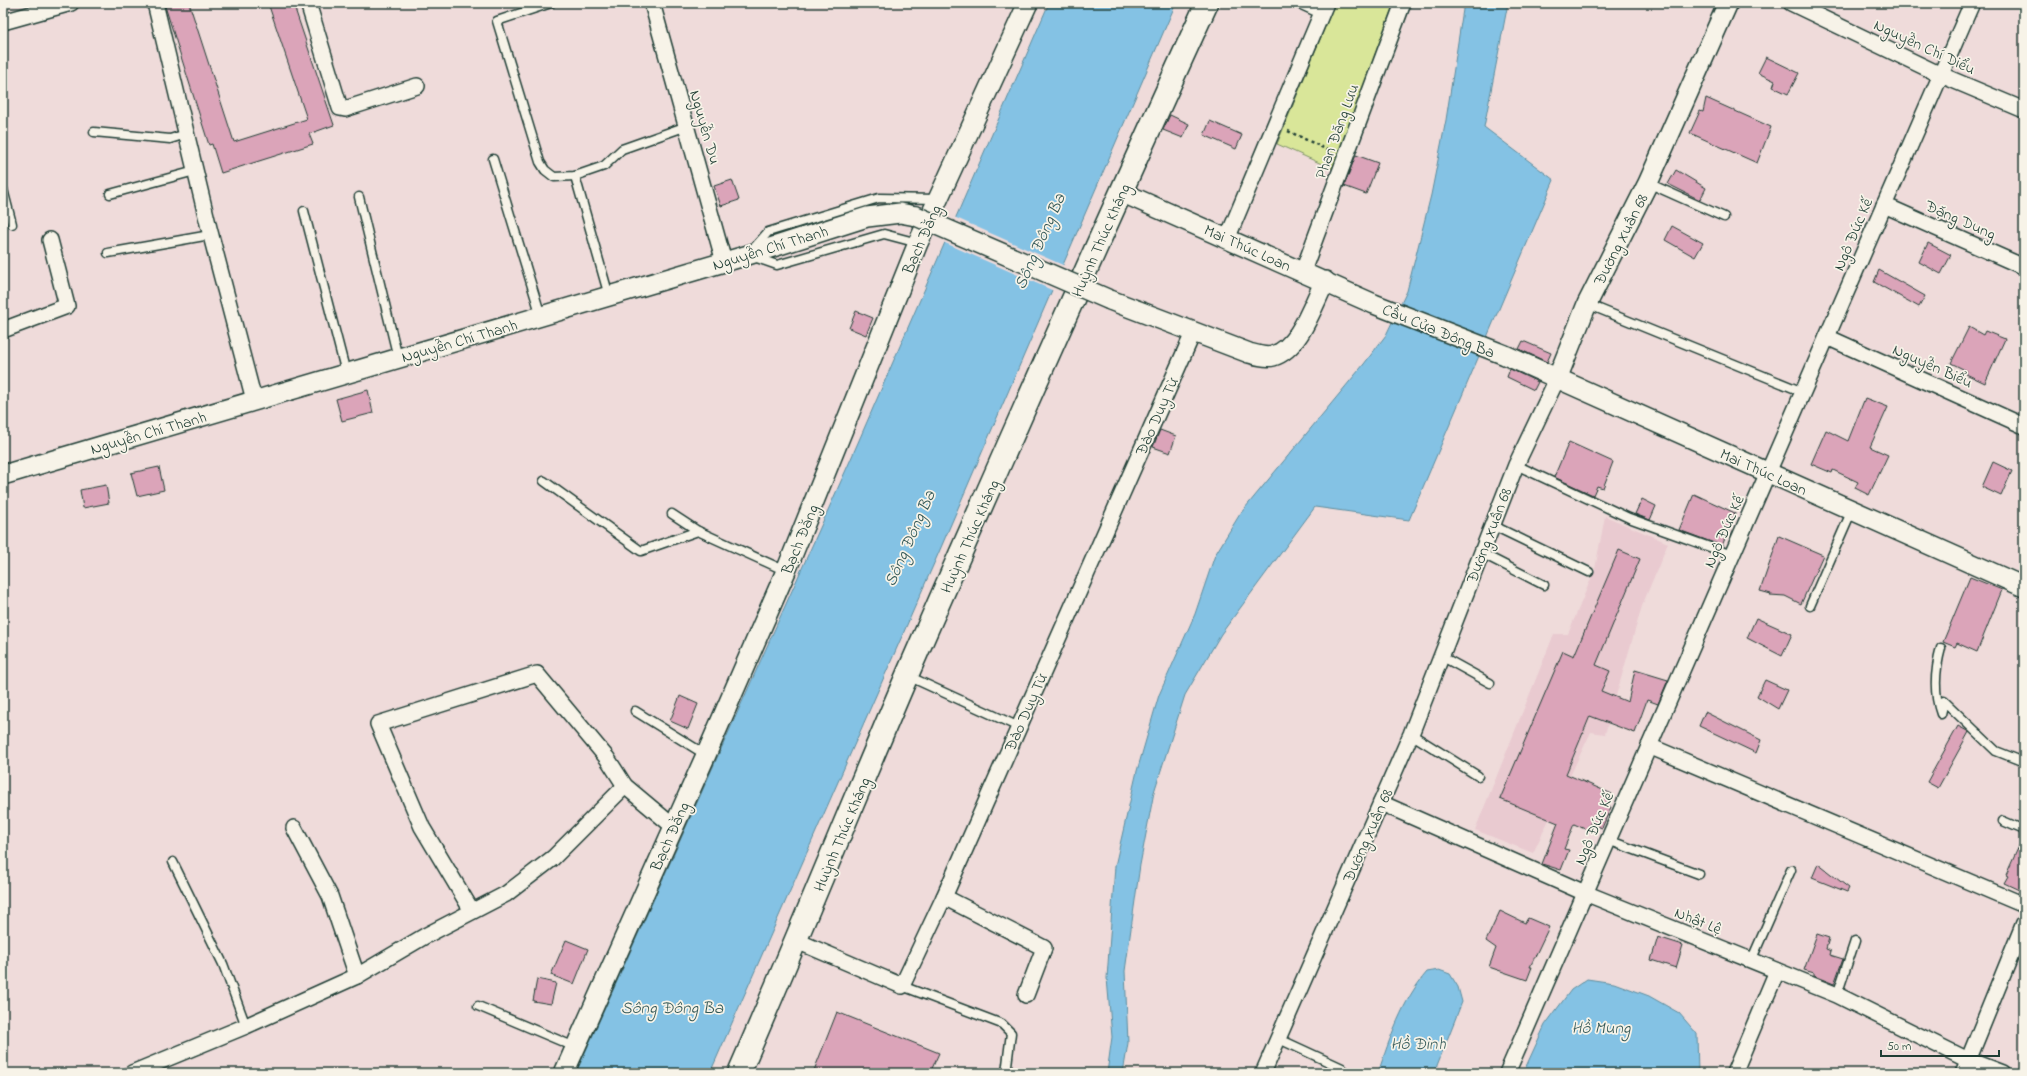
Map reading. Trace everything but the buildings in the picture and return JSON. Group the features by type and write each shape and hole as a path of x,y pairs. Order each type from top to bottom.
{"main road":[{"name":"Huỳnh Thúc Kháng","path":"739,1073 797,941 907,675 1121,192 1207,3"}],"street":[{"path":"3,22 71,3"},
{"path":"155,3 210,235 254,400"},
{"path":"308,3 340,108 350,108 417,86"},
{"name":"Nguyễn Du","path":"652,3 724,262"},
{"name":"Bạch Đằng","path":"564,1073 786,572 918,243 1028,3"},
{"name":"Phan Đăng Lưu","path":"1303,272 1403,3"},
{"name":"Đường Xuân 68","path":"1262,1073 1410,734 1516,465 1557,379 1587,304 1648,183 1728,3"},
{"name":"Nguyễn Chí Diểu","path":"1791,3 1941,75 2024,110"},
{"name":"Ngô Đức Kế","path":"1506,1073 1972,3"},
{"path":"1227,239 1324,9"},
{"name":"Mai Thúc Loan","path":"1121,192 1374,304"},
{"name":"Đặng Dung","path":"1884,205 2024,267"},
{"name":"Nguyễn Chí Thanh","path":"3,475 748,255 867,217 892,214 916,216 1110,300 1193,333"},
{"path":"3,330 67,306 50,240"},
{"path":"1193,333 1249,353 1272,356 1285,351 1300,333 1325,281"},
{"name":"Cầu Cửa Đông Ba","path":"1374,304 1504,355"},
{"name":"Đào Duy Từ","path":"902,986 944,897 1193,333"},
{"name":"Nguyễn Biểu","path":"1827,337 2024,426"},
{"name":"Mai Thúc Loan","path":"1504,355 2024,587"},
{"path":"472,911 422,827 378,724 538,674 606,758 625,786 674,827"},
{"path":"1649,746 2024,905"},
{"path":"132,1073 246,1026 357,976 425,936 506,894 553,858 625,786"},
{"name":"Nhật Lệ","path":"1381,803 1585,893 1837,995 1966,1066 2002,1073"},
{"path":"294,828 330,896 357,976"},
{"path":"944,897 1044,948 1026,994"},
{"path":"1966,1066 2024,923"},
{"path":"797,941 902,986"},
{"path":"1734,1073 1776,971"}],"lane":[{"path":"551,3 497,22 540,162 545,170 554,177 575,176 604,166 622,149 687,126"},
{"path":"1296,3 1324,9"},
{"path":"94,132 170,139 186,134"},
{"path":"493,159 541,316"},
{"path":"110,194 195,171"},
{"path":"575,176 609,296"},
{"path":"1648,183 1724,217"},
{"path":"3,189 12,224"},
{"path":"359,197 398,358"},
{"path":"918,243 884,234 777,265 748,255 768,232 878,198 939,199"},
{"path":"304,211 346,373"},
{"path":"108,253 210,235"},
{"path":"1587,304 1803,392"},
{"path":"1516,465 1629,518 1732,555"},
{"path":"544,481 641,552 698,531"},
{"path":"1810,606 1852,510"},
{"path":"672,514 698,531 786,572"},
{"path":"1492,525 1589,572"},
{"path":"1481,553 1544,585"},
{"path":"1941,648 1937,663 1936,677 1937,703 1941,714 1944,701 1996,751 2024,762"},
{"path":"1441,656 1490,683"},
{"path":"907,675 1019,727"},
{"path":"635,711 706,755"},
{"path":"1410,734 1478,776"},
{"path":"2003,821 2024,830"},
{"path":"1608,840 1699,874"},
{"path":"173,862 223,964 246,1026"},
{"path":"1751,961 1791,870"},
{"path":"1837,995 1855,942"},
{"path":"902,986 1002,1024 1011,1033 1006,1073"},
{"path":"478,1006 575,1047"},
{"path":"1277,1038 1342,1068"}],"path":[{"path":"1275,125 1346,158"}],"shaded area":[{"path":"1605,516 1668,543 1642,606 1605,734 1591,732 1533,853 1475,830 1554,634 1568,634 1595,569"}],"green space":[{"path":"1335,3 1394,3 1333,169 1277,144"}],"water":[{"name":"Sông Đông Ba","path":"1049,3 1176,3 939,552 710,1073 576,1073 850,461"},
{"path":"1464,3 1508,3 1484,127 1554,180 1409,520 1315,507 1221,634 1185,695 1154,792 1140,865 1125,971 1128,1043 1123,1073 1107,1073 1112,1037 1107,978 1115,866 1137,771 1159,695 1195,614 1215,555 1240,514 1364,364 1386,335 1407,291 1431,195 1446,120"},
{"name":"Hồ Đình","path":"1439,970 1450,974 1458,987 1462,1002 1434,1073 1378,1073 1398,1020 1410,995 1427,972"},
{"name":"Hồ Mung","path":"1587,979 1614,983 1649,996 1679,1013 1697,1034 1698,1073 1523,1073 1545,1025 1571,990"}],"pier":[{"path":"954,217 1065,266 1054,291 943,242"}]}
